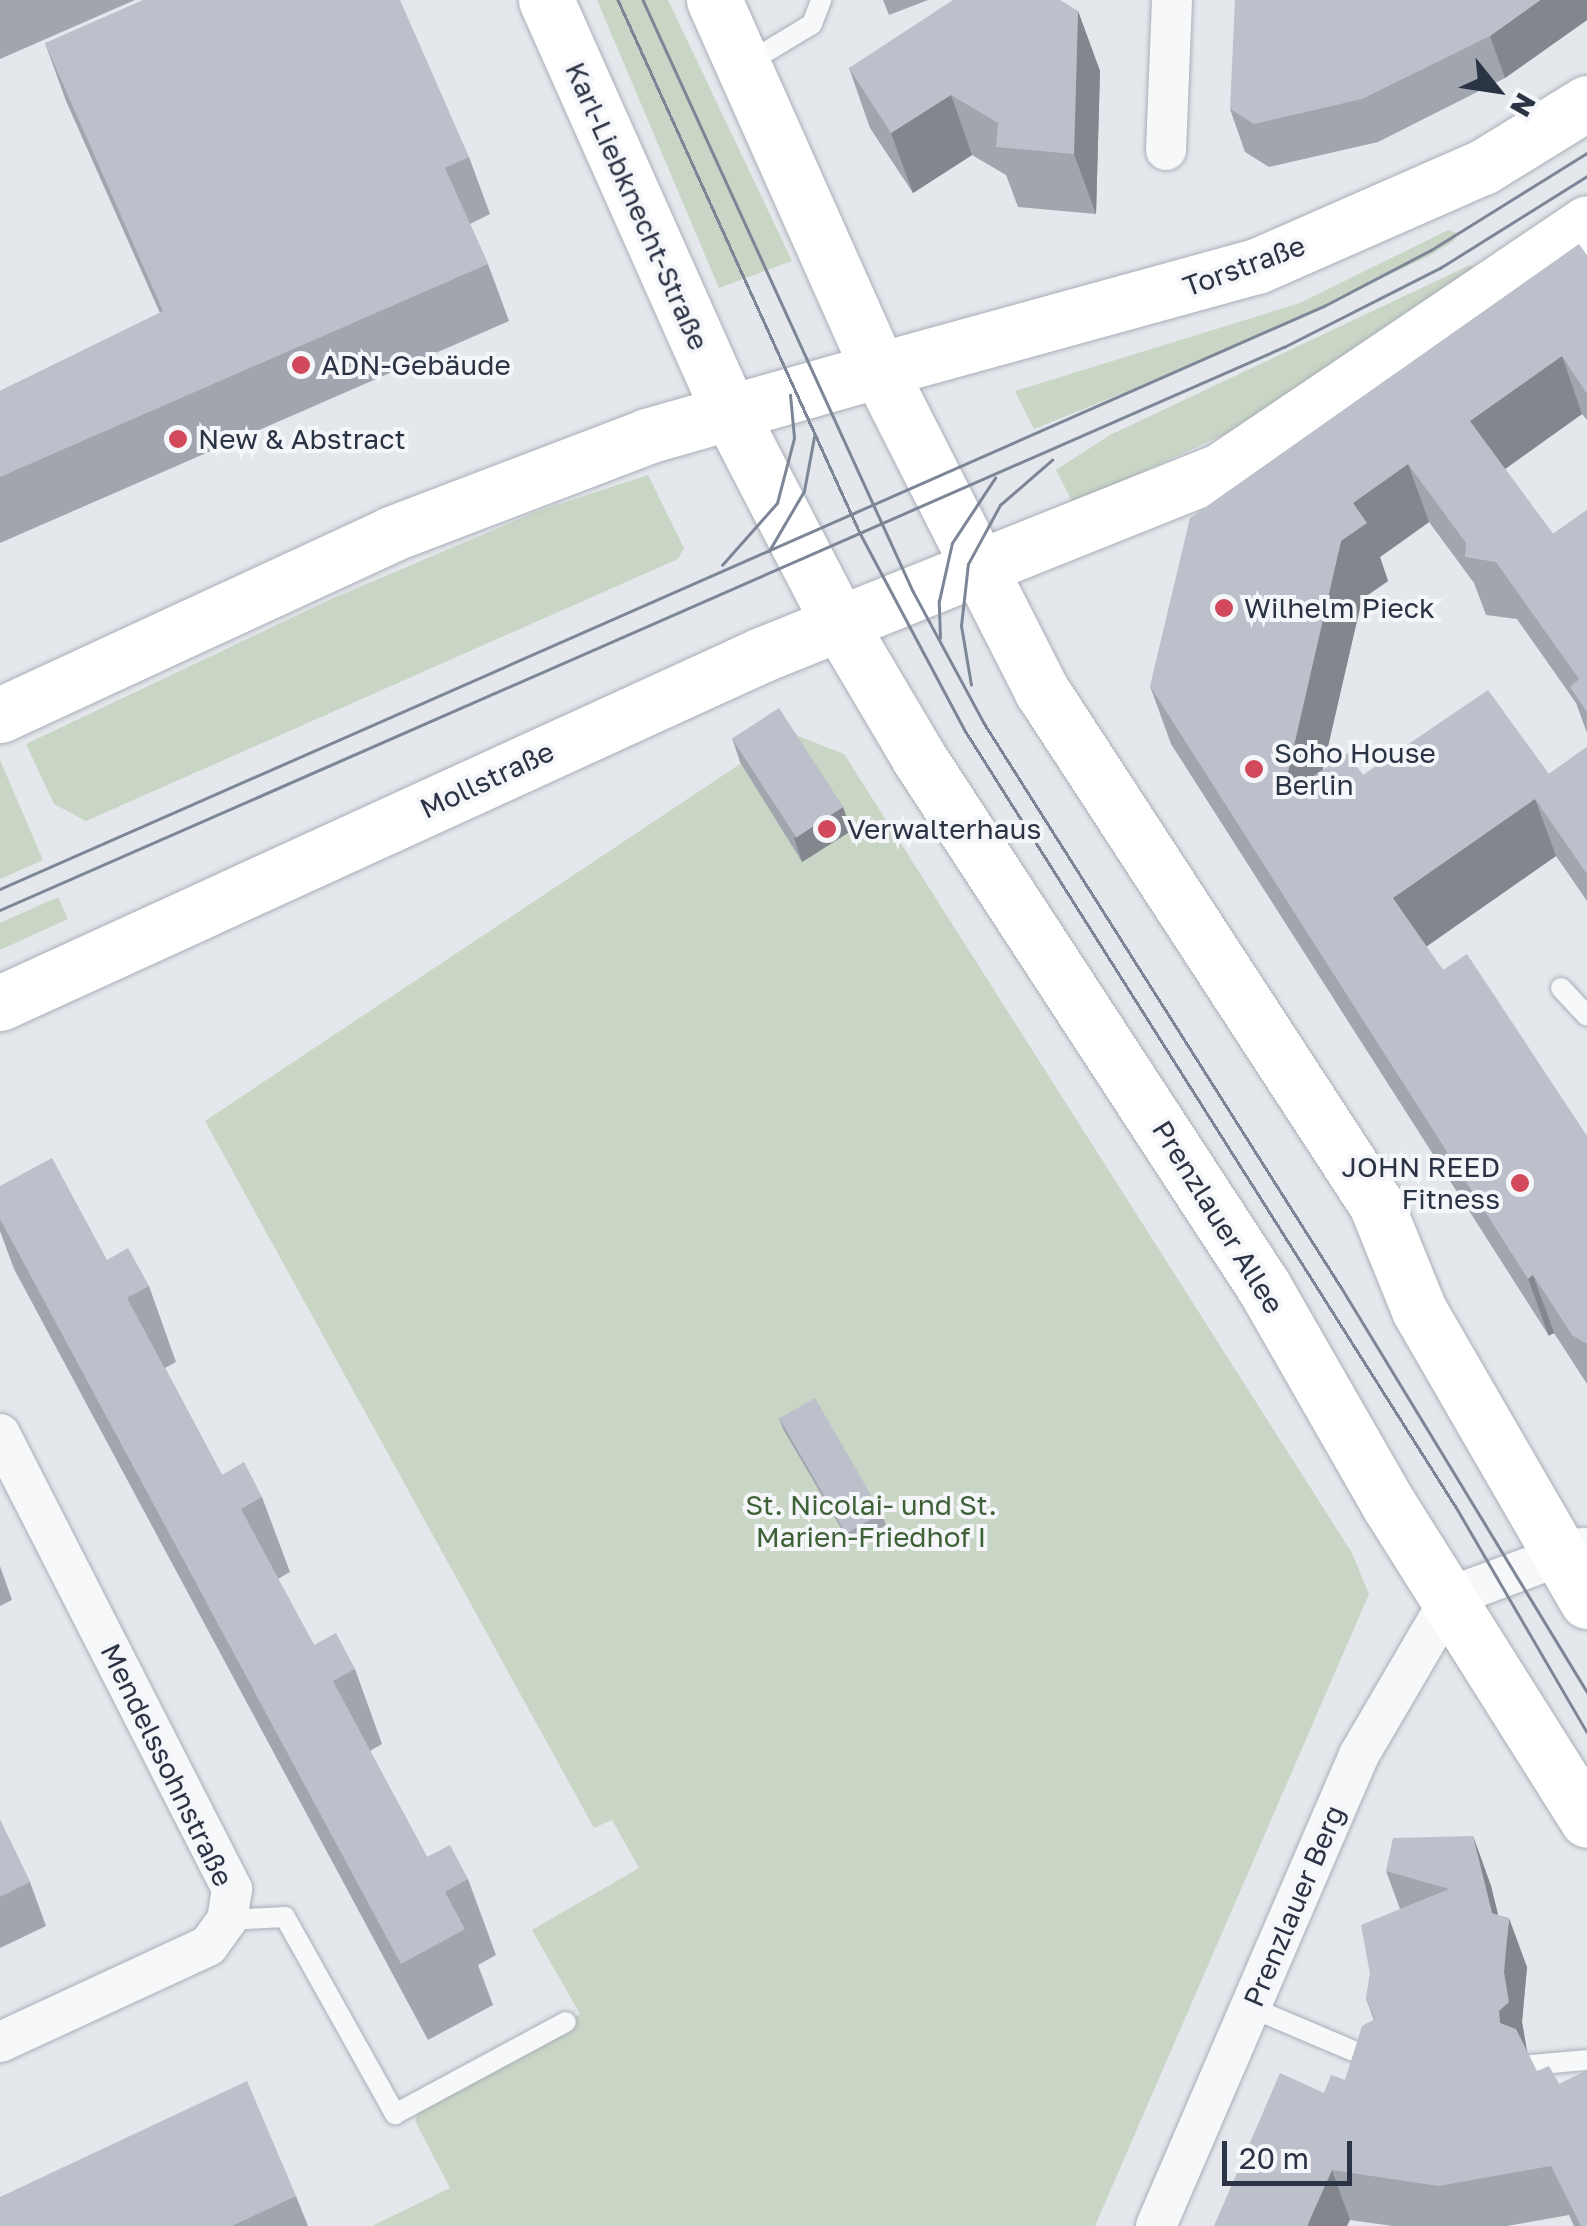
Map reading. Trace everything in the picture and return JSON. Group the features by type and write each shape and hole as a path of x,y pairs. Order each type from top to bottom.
{"main road":[{"name":"Karl-Liebknecht-Straße","path":"546,0 728,411 838,621"},
{"path":"714,0 879,370 1042,692 1376,1204 1419,1310 1572,1550 1587,1601"},
{"name":"Torstraße","path":"879,370 1256,266 1483,167 1587,104"},
{"path":"978,568 1220,471 1587,223"},
{"path":"0,715 391,534 728,411 879,370"},
{"name":"Mollstraße","path":"0,1003 838,621 978,568"},
{"name":"Prenzlauer Allee","path":"838,621 919,758 1264,1286 1389,1505 1452,1596 1587,1820"}],"street":[{"path":"1166,150 1172,0"},
{"name":"Mendelssohnstraße","path":"0,1434 232,1888 227,1920 208,1946 0,2042"},
{"path":"1452,1596 1572,1550"},
{"name":"Prenzlauer Berg","path":"1156,2226 1359,1755 1452,1596"}],"lane":[{"path":"744,65 812,24 821,0"},
{"path":"1561,988 1587,1016"},
{"path":"227,1920 285,1918 396,2114 566,2022"},
{"path":"1250,2006 1381,2062"},
{"path":"1530,2065 1587,2060"}],"green space":[{"path":"597,0 668,0 792,261 719,288"},
{"path":"1448,230 1457,233 1454,241 1429,256 1227,351 1034,429 1015,391 1300,303"},
{"path":"1470,265 1478,269 1252,422 1073,503 1056,470 1110,435"},
{"path":"648,475 684,548 678,559 86,821 54,804 26,744 329,600 538,511"},
{"name":"St. Nicolai- und St. Marien-Friedhof I","path":"788,732 844,754 1352,1553 1369,1594 1095,2226 372,2226 450,2188 415,2121 423,2102 580,2014 532,1930 639,1868 612,1820 594,1828 205,1121"},
{"path":"0,760 43,860 0,879"},
{"path":"58,897 68,919 0,950 0,923"}],"building":[{"path":"143,0 400,0 469,157 445,168 488,264 0,477 0,391 163,311 45,43"},
{"path":"953,0 1060,0 1078,11 1074,154 996,147 998,123 951,95 891,133 849,68"},
{"path":"1235,0 1540,0 1490,36 1362,99 1254,124 1230,109"},
{"path":"1579,244 1587,255 1587,394 1562,356 1470,421 1553,534 1587,510 1587,712 1570,687 1579,679 1496,562 1465,557 1466,543 1408,464 1353,503 1367,523 1341,541 1282,798 1347,753 1363,775 1488,690 1549,774 1587,747 1587,874 1535,799 1393,898 1443,970 1467,954 1587,1136 1587,1344 1572,1335 1533,1275 1528,1279 1150,686 1190,518"},
{"name":"Verwalterhaus","path":"779,708 843,807 796,837 732,738"},
{"path":"52,1158 107,1260 128,1248 149,1286 127,1298 222,1475 244,1462 262,1497 241,1509 314,1645 336,1633 355,1669 333,1681 427,1857 450,1845 468,1879 445,1892 465,1929 401,1964 0,1219 0,1186"},
{"path":"815,1398 881,1513 846,1534 779,1418"},
{"path":"0,1820 30,1882 0,1897"},
{"path":"1473,1836 1492,1913 1509,1918 1504,1972 1509,2002 1499,2011 1500,2023 1516,2029 1537,2071 1549,2066 1559,2084 1587,2070 1587,2226 1581,2226 1551,2166 1438,2186 1332,2170 1307,2226 1214,2226 1280,2073 1324,2093 1331,2075 1345,2080 1362,2026 1375,2019 1366,1999 1370,1974 1361,1925 1449,1889 1386,1871 1393,1838"},
{"path":"247,2081 296,2196 232,2226 0,2226 0,2197"}],"tram line":[{"path":"618,0 860,533 966,732 1456,1507 1587,1732"},
{"path":"643,0 913,591 984,723 1341,1287 1587,1692"},
{"path":"0,889 1324,306 1431,250 1587,153"},
{"path":"0,910 1284,347 1440,268 1587,176"},
{"path":"722,565 777,503 794,438 790,395"},
{"path":"769,551 804,491 814,437"},
{"path":"971,685 961,626 968,564 1000,505 1052,460"},
{"path":"940,638 939,601 952,543 995,478"}],"place":[{"name":"ADN-Gebäude","path":"301,365"},
{"name":"New & Abstract","path":"178,439"},
{"name":"Wilhelm Pieck","path":"1224,608"},
{"name":"Soho House Berlin","path":"1254,769"},
{"name":"Verwalterhaus","path":"827,829"},
{"name":"JOHN REED Fitness","path":"1520,1183"}]}
